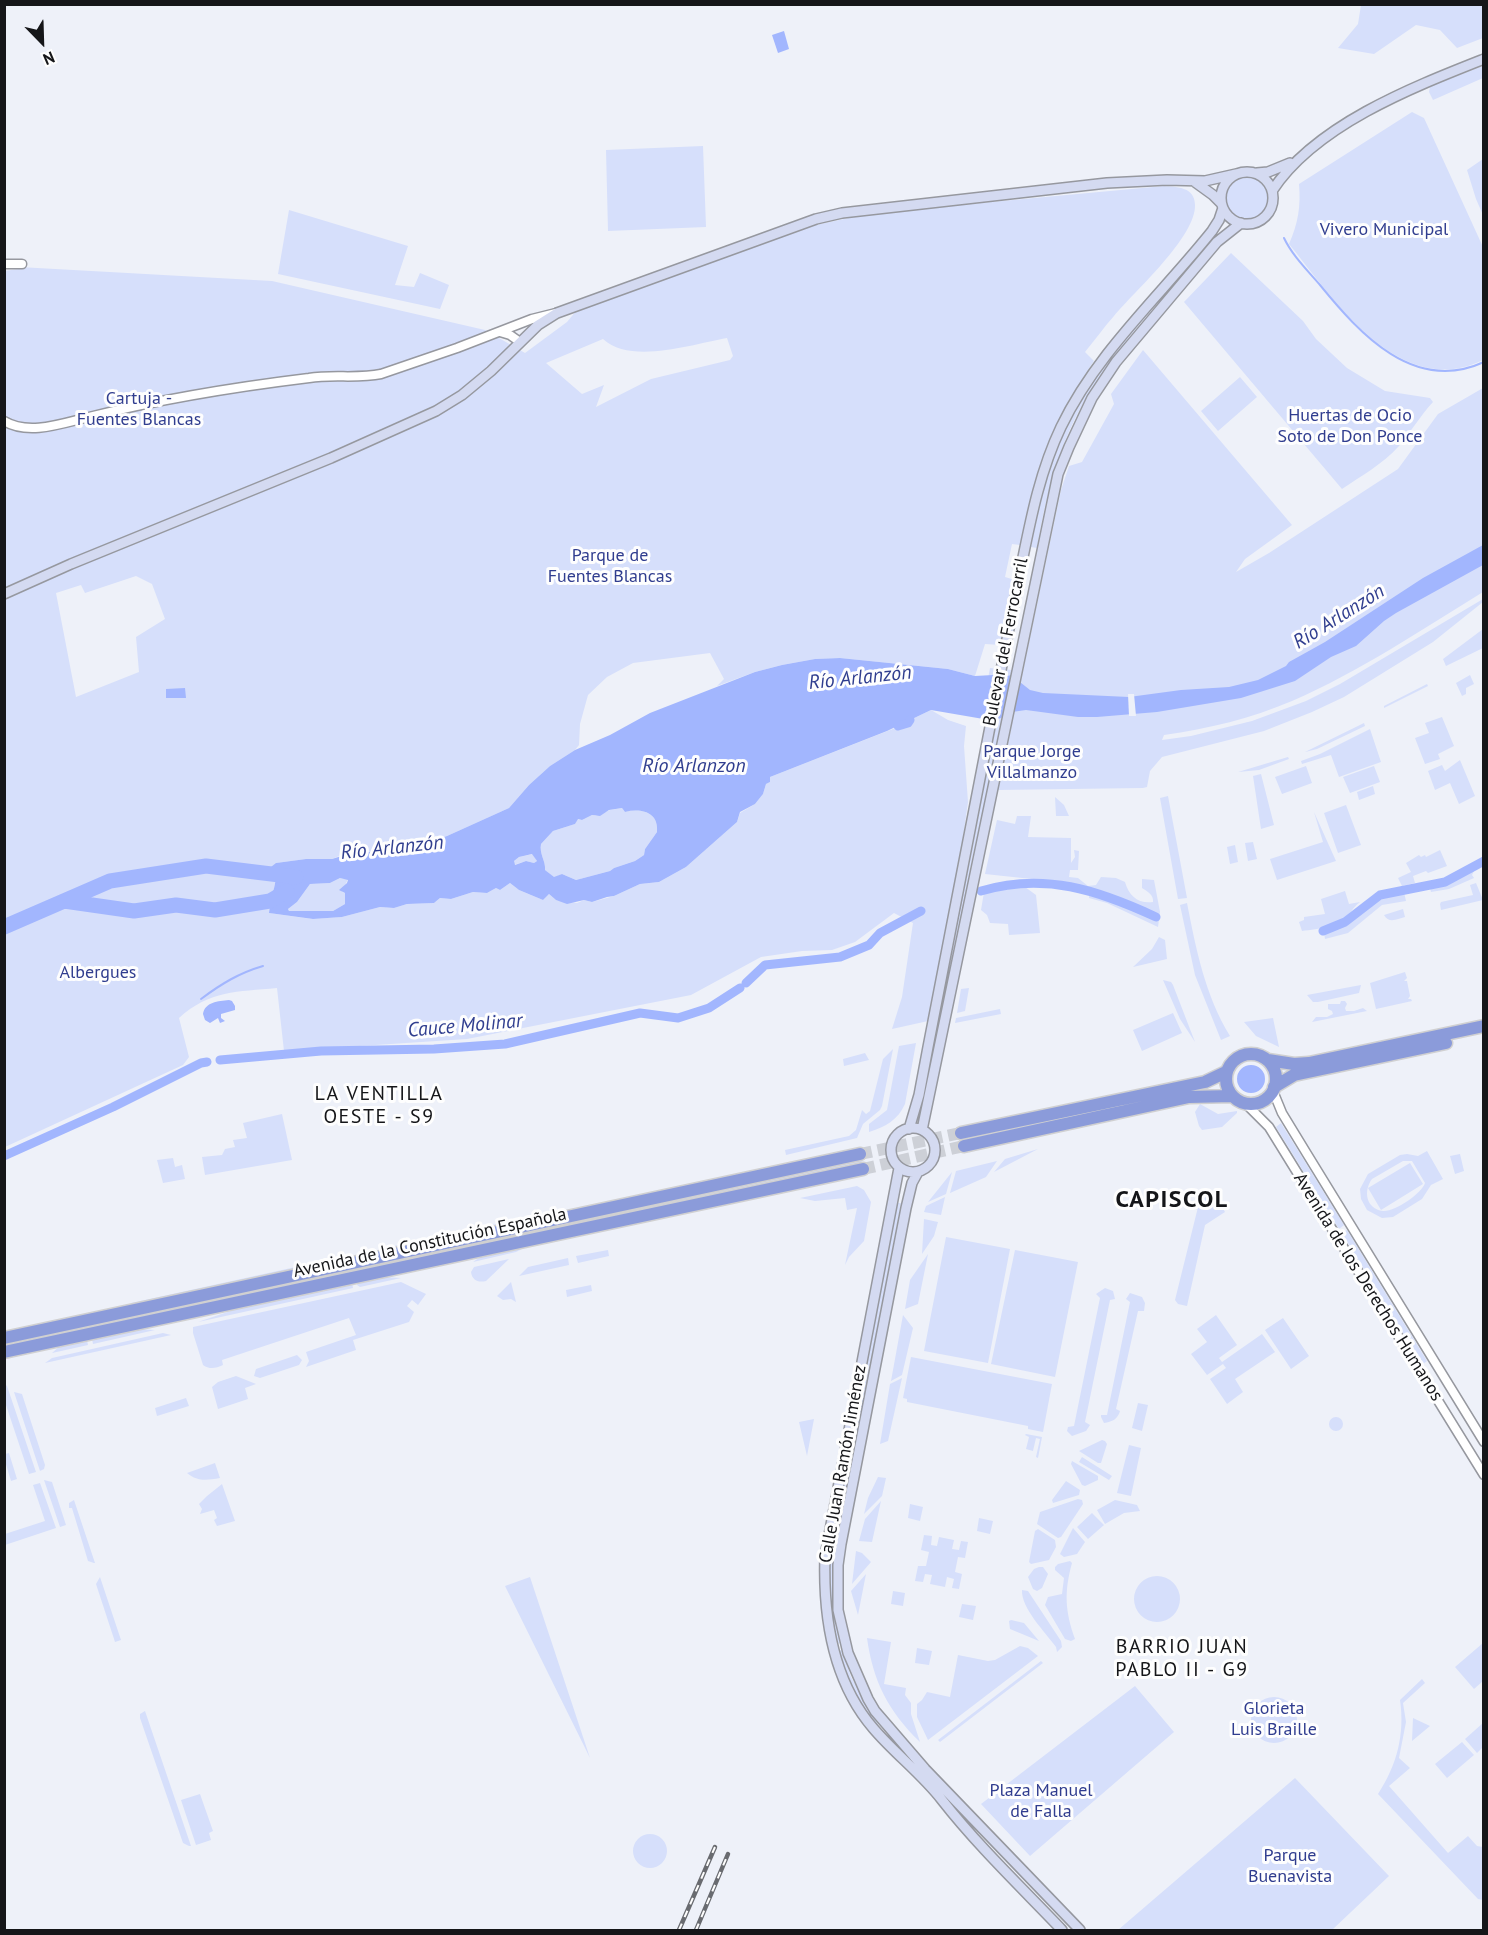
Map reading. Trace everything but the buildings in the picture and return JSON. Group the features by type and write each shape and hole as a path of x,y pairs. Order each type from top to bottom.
{"highway":[{"path":"1232,1096 1189,1097 962,1140 1205,1082 1226,1072 1233,1061 1243,1055 1257,1054 1268,1060 1292,1064 1309,1063 1484,1026"},
{"path":"1226,1072 1226,1086 1232,1096 1246,1104 1262,1102 1287,1078 1296,1075 1484,1034"},
{"path":"1268,1060 1275,1071 1274,1089"},
{"name":"Avenida de la Constitución Española","path":"4,1338 860,1154"},
{"name":"Avenida de la Constitución Española","path":"4,1352 863,1169"}],"main road":[{"path":"4,594 88,557 331,458 435,411 462,395 545,319 557,313 816,219 842,213 1107,183 1167,180 1195,182 1279,168 1391,99 1484,59"},
{"path":"1272,191 1297,159"},
{"path":"1195,182 1213,195 1229,218 1241,223 1254,223 1267,215 1272,202 1272,191 1268,182 1257,173"},
{"path":"1222,206 1221,194 1224,185 1236,174"},
{"name":"Bulevar del Ferrocarril","path":"909,1129 920,1089 1035,499 1047,460 1073,405 1106,356 1212,231 1219,220 1222,206"},
{"name":"Bulevar del Ferrocarril","path":"922,1130 1058,474 1088,405 1116,362 1221,238 1241,223"},
{"path":"909,1129 922,1130 931,1138 935,1153 928,1167 918,1172 908,1172 899,1168 892,1157 893,1141 898,1134 909,1129"},
{"name":"Calle Juan Ramón Jiménez","path":"899,1168 825,1556 824,1597 831,1640 842,1675 856,1703 872,1726 923,1779 958,1821 1062,1930"},
{"name":"Calle Juan Ramón Jiménez","path":"918,1172 912,1183 907,1202 841,1544 838,1565 838,1603 841,1624 854,1669 875,1711 933,1777 1080,1930"}],"street":[{"path":"4,264 22,264"},
{"path":"4,421 22,427 43,426 150,402 228,389 312,377 370,376 420,362 545,314 557,313"},
{"path":"500,332 522,340 522,329 514,326"},
{"name":"Avenida de los Derechos Humanos","path":"1274,1089 1282,1113 1484,1442"},
{"name":"Avenida de los Derechos Humanos","path":"1246,1104 1272,1131 1484,1475"}],"green space":[{"path":"1361,5 1483,5 1483,38 1457,48 1440,30 1416,25 1374,54 1338,48 1358,24"},
{"path":"1483,66 1483,78 1433,100 1429,92 1430,87"},
{"name":"Vivero Municipal","path":"1412,112 1424,118 1483,247 1483,360 1452,369 1424,367 1397,356 1371,338 1326,291 1289,244 1298,215 1299,184"},
{"path":"703,146 706,227 608,231 606,150"},
{"path":"1483,159 1483,215 1467,170"},
{"path":"1247,177 1262,183 1268,198 1262,213 1247,219 1232,213 1226,198 1232,183"},
{"path":"1164,186 1189,191 1195,205 1193,218 1175,248 1110,320 1085,352 1094,361 1068,405 1047,449 1020,545 1012,544 1005,577 1015,580 1001,645 985,644 975,676 948,669 840,658 815,659 782,665 717,686 724,679 710,653 633,663 607,677 588,695 580,724 579,745 550,766 509,808 447,836 406,850 344,854 332,859 306,859 276,863 276,880 269,913 312,919 342,917 380,907 394,908 407,904 434,903 440,898 451,899 473,892 487,893 496,888 500,890 510,883 519,890 543,900 549,894 556,900 577,903 584,900 592,902 614,896 640,884 659,882 686,867 737,822 740,813 755,804 763,794 766,784 770,782 770,777 908,723 931,710 948,720 966,726 964,746 968,802 928,1021 892,1029 902,997 913,923 894,913 855,942 832,950 802,951 761,957 691,995 467,1039 284,1051 277,988 237,992 213,997 190,1009 179,1018 189,1057 183,1065 5,1147 4,271 19,269 19,267 272,281 485,330 525,353 567,322 576,311 806,227 858,216","holes":["727,338 733,356 730,360 651,379 596,407 604,385 582,394 546,363 603,339 615,347 646,352 680,348","136,576 152,584 165,619 136,637 139,672 76,697 56,593 81,585 85,593"]},
{"path":"289,210 408,246 395,285 414,287 420,273 449,285 440,309 278,274"},
{"path":"1208,242 1210,243 1122,346 1091,390 1063,445 1048,496 1037,548 1031,547 1040,501 1049,472 1066,428 1080,402 1131,331"},
{"name":"Huertas de Ocio Soto de Don Ponce","path":"1231,253 1303,321 1316,339 1347,368 1385,391 1430,398 1433,402 1393,452 1342,489 1184,302"},
{"name":"Parque Jorge Villalmanzo","path":"1143,350 1292,525 1245,559 1236,572 1398,469 1438,414 1483,388 1483,592 1389,650 1317,690 1246,718 1197,730 1164,735 1162,740 1191,736 1252,721 1306,701 1340,684 1483,599 1483,602 1433,642 1344,697 1264,731 1162,757 1150,771 1147,787 997,790 1011,730 1002,727 939,1018 996,726 980,721 990,668 1023,671 1061,490 1069,466 1082,462 1114,404 1111,394"},
{"path":"1240,377 1257,397 1218,431 1201,411"},
{"path":"1483,629 1483,648 1446,666 1443,659"},
{"path":"1470,675 1474,684 1466,688 1466,694 1462,696 1456,683"},
{"path":"1427,684 1428,686 1384,708 1384,706"},
{"path":"1442,717 1454,746 1438,754 1440,759 1425,764 1415,738 1429,733 1425,723"},
{"path":"1364,723 1365,726 1317,749 1305,752"},
{"path":"1370,729 1381,762 1339,777 1331,755 1302,764 1301,761"},
{"path":"1288,757 1289,759 1259,770 1238,772"},
{"path":"1460,760 1475,796 1459,804 1450,783 1435,790 1428,771 1442,765 1445,771"},
{"path":"1306,766 1312,783 1282,794 1275,777"},
{"path":"1374,766 1380,782 1350,793 1343,777"},
{"path":"1261,774 1274,825 1261,829 1253,776"},
{"path":"1373,786 1375,794 1359,800 1357,792"},
{"path":"1168,796 1187,898 1178,899 1160,798"},
{"path":"1055,797 1064,805 1069,816 1056,816"},
{"path":"1346,805 1361,845 1338,853 1324,813"},
{"path":"622,808 625,812 643,811 655,820 657,832 645,849 644,855 610,871 576,880 562,874 554,878 545,870 541,844 553,831 575,824 577,819 582,820 592,815 596,816"},
{"path":"1314,812 1336,861 1277,880 1270,859 1323,842"},
{"path":"1017,816 1031,816 1028,837 1071,838 1071,863 1075,857 1074,850 1079,851 1078,870 1070,870 1069,877 1078,878 1088,886 1096,885 1101,877 1116,878 1125,882 1135,898 1143,902 1153,902 1151,895 1142,888 1142,879 1154,880 1160,912 1158,927 1107,903 1089,898 1089,894 1099,896 1156,920 1156,914 1106,892 1069,883 985,874 997,820 1015,824"},
{"path":"1253,842 1257,859 1248,861 1245,843"},
{"path":"1235,845 1238,862 1230,864 1227,847"},
{"path":"1440,850 1447,866 1413,876 1415,883 1402,886 1398,878 1411,872 1406,863 1419,855 1426,857"},
{"path":"533,854 537,861 534,863 526,861 514,865 514,861 519,857"},
{"path":"1475,869 1472,875 1474,878 1449,889 1431,892 1430,888 1450,884"},
{"path":"340,878 348,879 342,892 345,893 345,904 333,911 289,911 288,909 297,902 310,884 330,883"},
{"path":"1476,883 1483,900 1441,910 1441,902 1473,895 1470,885"},
{"path":"1025,887 1036,895 1040,933 1009,935 1008,924 990,923 987,915 981,910 984,892"},
{"path":"1345,891 1349,904 1360,902 1345,918 1328,926 1302,931 1299,922 1304,920 1304,917 1325,914 1321,899"},
{"path":"1404,892 1406,901 1382,905 1348,933 1325,939 1324,932 1341,926 1379,898"},
{"path":"1187,903 1208,988 1230,1036 1221,1040 1195,975 1180,905"},
{"path":"1403,909 1405,917 1396,920 1388,919 1384,915"},
{"path":"1159,937 1165,940 1167,959 1133,967 1152,949"},
{"path":"1405,972 1407,978 1404,981 1407,981 1410,996 1408,999 1412,1001 1376,1009 1370,983"},
{"path":"1163,980 1173,985 1195,1042 1180,1019"},
{"path":"1361,985 1359,993 1318,1002 1313,1002 1307,995"},
{"path":"969,988 965,1011 957,1013 961,989"},
{"path":"1341,1001 1347,1004 1346,1011 1363,1008 1367,1011 1312,1022 1316,1017 1327,1017 1333,1014 1328,1009 1328,1004 1340,1004"},
{"path":"1000,1009 1001,1014 955,1023 956,1018"},
{"path":"1173,1013 1182,1033 1142,1051 1133,1030"},
{"path":"1273,1018 1279,1047 1256,1036 1244,1022"},
{"path":"916,1043 902,1110 890,1122 869,1132 869,1124 887,1110 899,1046"},
{"path":"893,1049 882,1106 863,1124 857,1138 786,1155 785,1150 849,1136 856,1130 862,1110 866,1114 870,1111 883,1059"},
{"path":"865,1053 869,1060 844,1066 843,1059"},
{"path":"1200,1104 1218,1114 1237,1111 1237,1113 1222,1127 1202,1130 1195,1112"},
{"path":"282,1114 292,1160 205,1175 202,1157 222,1155 225,1149 235,1147 233,1140 247,1138 243,1123"},
{"path":"1281,1123 1344,1225 1339,1229 1276,1127"},
{"path":"1038,1149 994,1172 1005,1159"},
{"path":"1427,1151 1443,1179 1431,1185 1422,1199 1393,1217 1382,1218 1367,1210 1361,1199 1360,1189 1368,1174 1400,1155 1418,1156","holes":["1403,1161 1412,1161 1425,1183 1423,1187 1414,1197 1394,1208 1383,1211 1373,1207 1367,1194 1372,1179"]},
{"path":"1460,1154 1464,1171 1455,1174 1450,1156"},
{"path":"173,1158 175,1167 182,1165 185,1179 163,1183 157,1160"},
{"path":"861,1160 862,1163 514,1238 557,1225"},
{"path":"997,1161 986,1177 950,1193 956,1171"},
{"path":"1410,1163 1423,1184 1381,1210 1368,1188"},
{"path":"952,1172 946,1194 928,1202"},
{"path":"857,1186 864,1190 871,1202 864,1241 849,1257 845,1265 857,1208 847,1210 845,1198 815,1201 800,1198"},
{"path":"1213,1191 1225,1212 1205,1225 1187,1306 1178,1304 1175,1300 1199,1203 1209,1192"},
{"path":"945,1197 941,1215 924,1212 926,1206"},
{"path":"897,1203 901,1203 855,1443 851,1442"},
{"path":"924,1219 938,1222 934,1236 922,1254"},
{"path":"496,1224 496,1227 387,1250 384,1248"},
{"path":"1347,1230 1427,1361 1422,1365 1342,1233"},
{"path":"946,1237 1010,1249 988,1363 924,1351"},
{"path":"528,1246 516,1252 473,1262 483,1255"},
{"path":"608,1250 609,1256 578,1263 576,1256"},
{"path":"1015,1250 1078,1262 1055,1377 991,1364"},
{"path":"439,1251 440,1254 90,1328 106,1321"},
{"path":"928,1254 918,1304 905,1309 910,1280"},
{"path":"346,1256 347,1259 139,1304 131,1303"},
{"path":"568,1258 569,1265 519,1276 528,1267"},
{"path":"509,1259 486,1281 474,1279 471,1272 474,1267"},
{"path":"384,1277 401,1278 360,1287 357,1285 358,1282"},
{"path":"401,1282 426,1294 418,1305 412,1300 407,1306 414,1312 409,1322 353,1340 356,1350 306,1367 309,1361 306,1352 356,1335 349,1318 222,1360 223,1365 218,1367 211,1368 203,1365 193,1327"},
{"path":"511,1282 516,1302 511,1299 503,1300 497,1296"},
{"path":"352,1283 353,1288 198,1322 245,1306"},
{"path":"591,1285 592,1291 567,1297 566,1290"},
{"path":"1105,1288 1113,1291 1115,1299 1110,1300 1085,1422 1090,1425 1086,1431 1072,1436 1067,1431 1068,1427 1074,1426 1100,1298 1096,1294"},
{"path":"1130,1293 1142,1297 1145,1303 1144,1311 1138,1311 1116,1409 1120,1411 1119,1414 1114,1420 1104,1423 1101,1415 1107,1415 1130,1302 1126,1299"},
{"path":"903,1315 913,1328 902,1375 891,1381"},
{"path":"1216,1315 1237,1345 1219,1358 1222,1362 1262,1334 1275,1352 1235,1379 1243,1392 1227,1404 1210,1379 1226,1368 1223,1364 1207,1375 1191,1354 1207,1342 1197,1329"},
{"path":"1283,1318 1309,1356 1291,1369 1265,1330"},
{"path":"138,1329 155,1330 93,1344 92,1339"},
{"path":"163,1333 171,1335 45,1363 52,1358"},
{"path":"87,1340 88,1345 52,1353 60,1346"},
{"path":"297,1355 302,1360 299,1365 260,1378 254,1376 256,1369"},
{"path":"911,1357 1052,1384 1043,1432 1028,1429 1028,1426 907,1402 907,1399 903,1398"},
{"path":"236,1376 256,1384 245,1388 248,1399 218,1409 212,1387 218,1382"},
{"path":"902,1378 888,1441 880,1444 890,1384"},
{"path":"4,1383 7,1386 36,1472 29,1474 5,1402"},
{"path":"14,1392 22,1394 45,1465 40,1471"},
{"path":"186,1398 189,1406 157,1416 155,1408"},
{"path":"1138,1403 1148,1405 1142,1431 1132,1428"},
{"path":"1333,1417 1339,1417 1343,1424 1339,1431 1333,1431 1329,1427 1329,1421"},
{"path":"814,1419 807,1456 799,1422"},
{"path":"1026,1434 1042,1437 1038,1458 1036,1457 1040,1439 1036,1438 1033,1451 1026,1449 1029,1437"},
{"path":"1102,1440 1107,1444 1101,1463 1079,1451"},
{"path":"1129,1445 1141,1448 1131,1496 1117,1493"},
{"path":"850,1448 854,1448 834,1551 833,1605 840,1643 837,1644 829,1596 830,1563"},
{"path":"9,1453 17,1479 11,1481 5,1461 5,1454"},
{"path":"1082,1457 1112,1476 1109,1480 1079,1462"},
{"path":"1072,1461 1098,1476 1098,1480 1085,1486 1082,1485 1071,1464"},
{"path":"215,1463 220,1478 199,1479 187,1473"},
{"path":"878,1477 886,1478 882,1496 864,1514 868,1498"},
{"path":"44,1480 52,1482 66,1525 60,1527"},
{"path":"1066,1481 1080,1490 1079,1495 1053,1503 1052,1500"},
{"path":"40,1483 56,1528 5,1545 5,1534 45,1521 33,1485"},
{"path":"222,1484 235,1521 217,1526 214,1520 217,1518 214,1510 200,1514 202,1509 199,1504"},
{"path":"1078,1499 1082,1500 1083,1504 1061,1537 1058,1538 1037,1524 1040,1512"},
{"path":"74,1500 95,1563 88,1561 72,1508 69,1508 69,1503"},
{"path":"1115,1500 1137,1505 1140,1511 1124,1513 1105,1524 1097,1510"},
{"path":"881,1501 872,1542 859,1541 865,1519"},
{"path":"910,1504 923,1507 920,1521 908,1518"},
{"path":"1092,1513 1104,1525 1088,1539 1077,1527"},
{"path":"979,1518 993,1521 990,1534 977,1531"},
{"path":"1073,1528 1085,1542 1077,1554 1064,1557 1060,1554"},
{"path":"1038,1529 1055,1540 1056,1547 1049,1560 1031,1564 1029,1562 1035,1531"},
{"path":"924,1535 932,1536 931,1545 937,1546 939,1537 954,1540 952,1549 959,1550 961,1541 968,1542 965,1558 958,1557 955,1572 962,1574 959,1589 952,1588 954,1579 947,1577 945,1587 930,1584 932,1575 925,1574 923,1582 915,1581 918,1566 926,1566 929,1552 921,1550"},
{"path":"856,1551 862,1553 871,1562 852,1584"},
{"path":"1070,1561 1072,1563 1067,1601 1075,1639 1071,1641 1065,1639 1045,1605 1048,1597 1062,1594 1064,1578 1055,1570 1055,1567"},
{"path":"1043,1567 1048,1574 1042,1588 1037,1591 1033,1589 1028,1577 1034,1569"},
{"path":"866,1574 858,1615 851,1591"},
{"path":"1157,1576 1173,1583 1180,1599 1173,1615 1157,1622 1141,1615 1134,1599 1141,1583"},
{"path":"100,1577 121,1640 115,1642 96,1584"},
{"path":"530,1577 590,1758 505,1586"},
{"path":"1022,1590 1028,1591 1061,1641 1062,1647 1057,1652 1056,1647 1029,1612"},
{"path":"893,1591 905,1593 903,1606 891,1604"},
{"path":"962,1604 976,1606 973,1620 959,1617"},
{"path":"1009,1621 1024,1623 1039,1641 1010,1629"},
{"path":"867,1638 891,1642 884,1684 906,1688 905,1695 911,1703 911,1714 920,1742 899,1719 884,1694 873,1668"},
{"path":"1483,1643 1483,1681 1474,1689 1455,1667"},
{"path":"1020,1646 1028,1648 1038,1656 928,1740 917,1717 917,1704 927,1692 950,1697 958,1655 988,1661 995,1660"},
{"path":"917,1648 932,1651 929,1665 915,1663"},
{"path":"842,1650 851,1677 878,1724 877,1727 854,1691 838,1651"},
{"path":"1041,1661 1043,1663 940,1742 938,1740"},
{"path":"1422,1679 1425,1683 1403,1703 1406,1722 1399,1758 1410,1768 1389,1786 1448,1853 1468,1836 1477,1846 1483,1847 1483,1900 1478,1899 1378,1794 1390,1772 1398,1749 1401,1725 1400,1700"},
{"name":"Plaza Manuel de Falla","path":"1135,1686 1174,1732 1030,1856 981,1804"},
{"name":"Glorieta Luis Braille","path":"1274,1697 1290,1704 1297,1720 1290,1736 1274,1743 1258,1736 1251,1720 1258,1704"},
{"path":"145,1711 191,1846 183,1843 140,1718 140,1714"},
{"path":"1413,1718 1430,1726 1412,1741"},
{"path":"1483,1723 1483,1747 1477,1753 1465,1739"},
{"path":"1462,1742 1474,1755 1447,1778 1435,1764"},
{"name":"Parque Buenavista","path":"1295,1778 1389,1876 1332,1930 1118,1930"},
{"path":"200,1794 213,1831 209,1833 211,1840 196,1845 181,1800"},
{"path":"650,1834 662,1839 667,1851 662,1863 650,1868 638,1863 633,1851 638,1839"}],"water":[{"path":"784,31 789,49 778,53 772,35"},
{"name":"Río Arlanzon","path":"1483,545 1483,565 1396,613 1356,646 1331,657 1295,681 1241,698 1157,712 1097,717 1078,717 1026,710 1012,712 995,721 931,710 887,731 770,777 770,782 766,784 763,794 755,804 740,812 737,822 686,867 659,882 640,884 614,896 592,902 584,900 567,904 556,900 549,894 543,900 519,890 510,883 500,890 496,888 487,893 473,892 451,899 440,898 434,903 407,904 394,908 380,907 342,917 313,919 269,913 276,876 271,867 276,863 306,859 332,859 351,853 406,850 447,836 509,808 550,766 575,750 610,735 650,713 755,672 815,659 840,658 948,669 975,676 1004,677 1011,675 1030,690 1043,693 1129,697 1229,687 1258,680 1286,666 1423,578","holes":["622,808 625,812 643,811 655,820 657,832 645,849 644,855 610,871 576,880 562,874 554,877 545,870 541,844 553,831 575,824 578,819 582,820 592,815 600,816 609,810","532,854 537,861 534,863 526,861 515,865 514,861 519,857","340,878 348,880 339,890 345,893 345,904 333,911 289,911 288,909 297,902 310,884 330,883"]},
{"path":"185,688 186,698 166,698 166,689"},
{"path":"229,1000 235,1006 235,1010 221,1014 221,1018 225,1021 220,1023 218,1018 210,1023 205,1020 203,1014 206,1007 216,1002"},
{"path":"1251,1065 1261,1069 1265,1079 1261,1089 1251,1093 1241,1089 1237,1079 1241,1069"}],"pier":[{"path":"1128,694 1134,694 1136,716 1129,716"}],"waterway":[{"path":"1284,238 1300,262 1336,304 1371,339 1391,354 1412,365 1434,370 1458,370 1484,362"},
{"path":"898,726 910,720"},
{"name":"Cauce Molinar","path":"1323,931 1345,922 1380,895 1445,882 1484,861"},
{"name":"Río Arlanzón","path":"4,927 110,881 206,866 296,877"},
{"name":"Cauce Molinar","path":"981,891 1027,883 1070,887 1113,899 1156,917"},
{"name":"Río Arlanzón","path":"64,901 134,911 176,905 215,910 270,901 287,891"},
{"name":"Cauce Molinar","path":"746,983 765,965 840,957 869,945 880,933 921,911"},
{"path":"201,999 230,980 263,966"},
{"name":"Cauce Molinar","path":"220,1060 321,1051 434,1049 505,1044 640,1013 678,1018 709,1008 740,988"},
{"name":"Cauce Molinar","path":"4,1156 207,1062"}],"tunnel":[{"path":"860,1154 961,1133"},
{"path":"863,1169 964,1146"}],"railway":[{"path":"679,1930 715,1847"},
{"path":"696,1930 728,1854"}],"district":[{"name":"LA VENTILLA OESTE - S9","path":"379,1106"},
{"name":"CAPISCOL","path":"1172,1200"},
{"name":"BARRIO JUAN PABLO II - G9","path":"1182,1658"}],"park label":[{"name":"Cartuja - Fuentes Blancas","path":"139,409"},
{"name":"Parque de Fuentes Blancas","path":"610,566"},
{"name":"Albergues","path":"98,973"}]}
